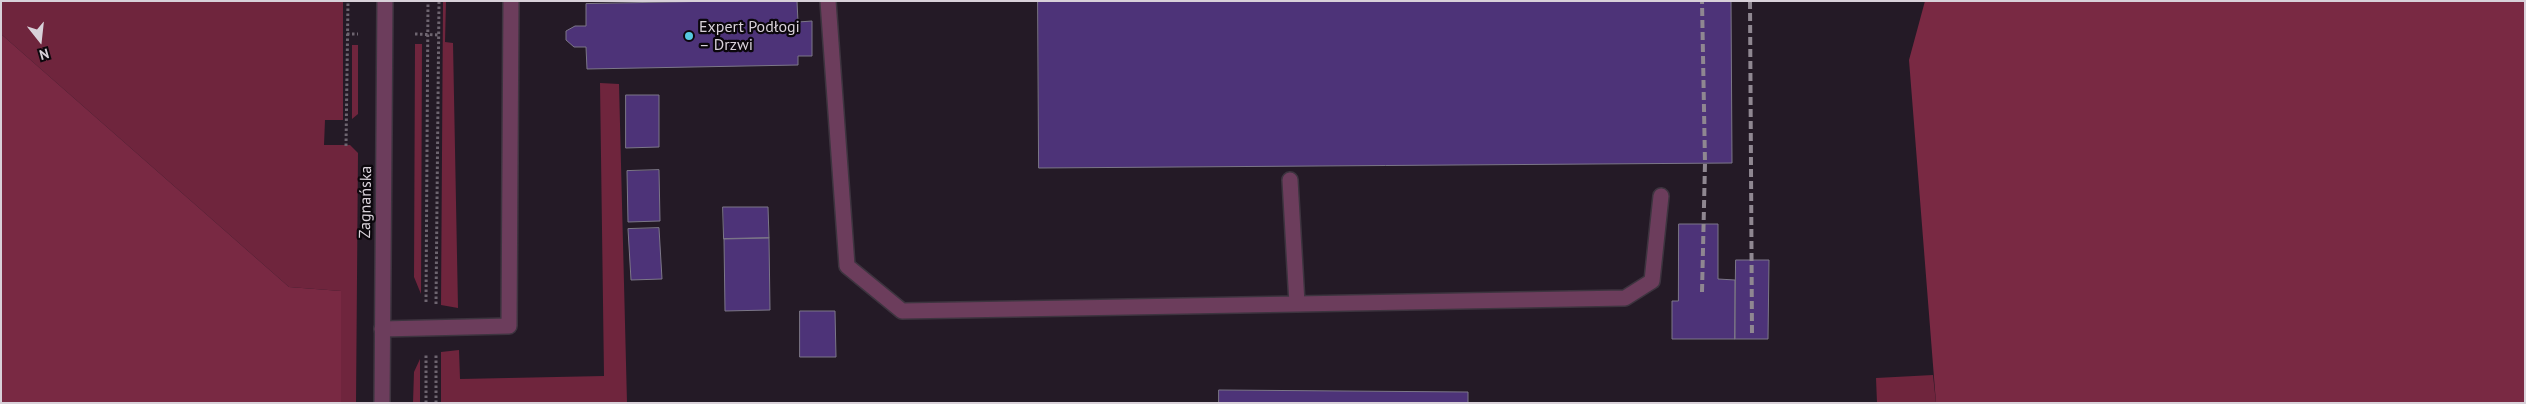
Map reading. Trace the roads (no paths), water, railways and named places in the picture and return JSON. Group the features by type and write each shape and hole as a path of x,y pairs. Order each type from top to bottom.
{"street":[{"name":"Zagnańska","path":"382,403 385,1"},
{"path":"382,329 509,326 511,1"},
{"path":"828,1 847,266 902,311 1624,298 1652,281 1661,196"},
{"path":"1290,180 1297,304"}],"railway":[{"path":"1702,1 1705,163 1702,292"},
{"path":"1750,1 1752,335"}],"place":[{"name":"Expert Podłogi – Drzwi","path":"689,36"}]}
